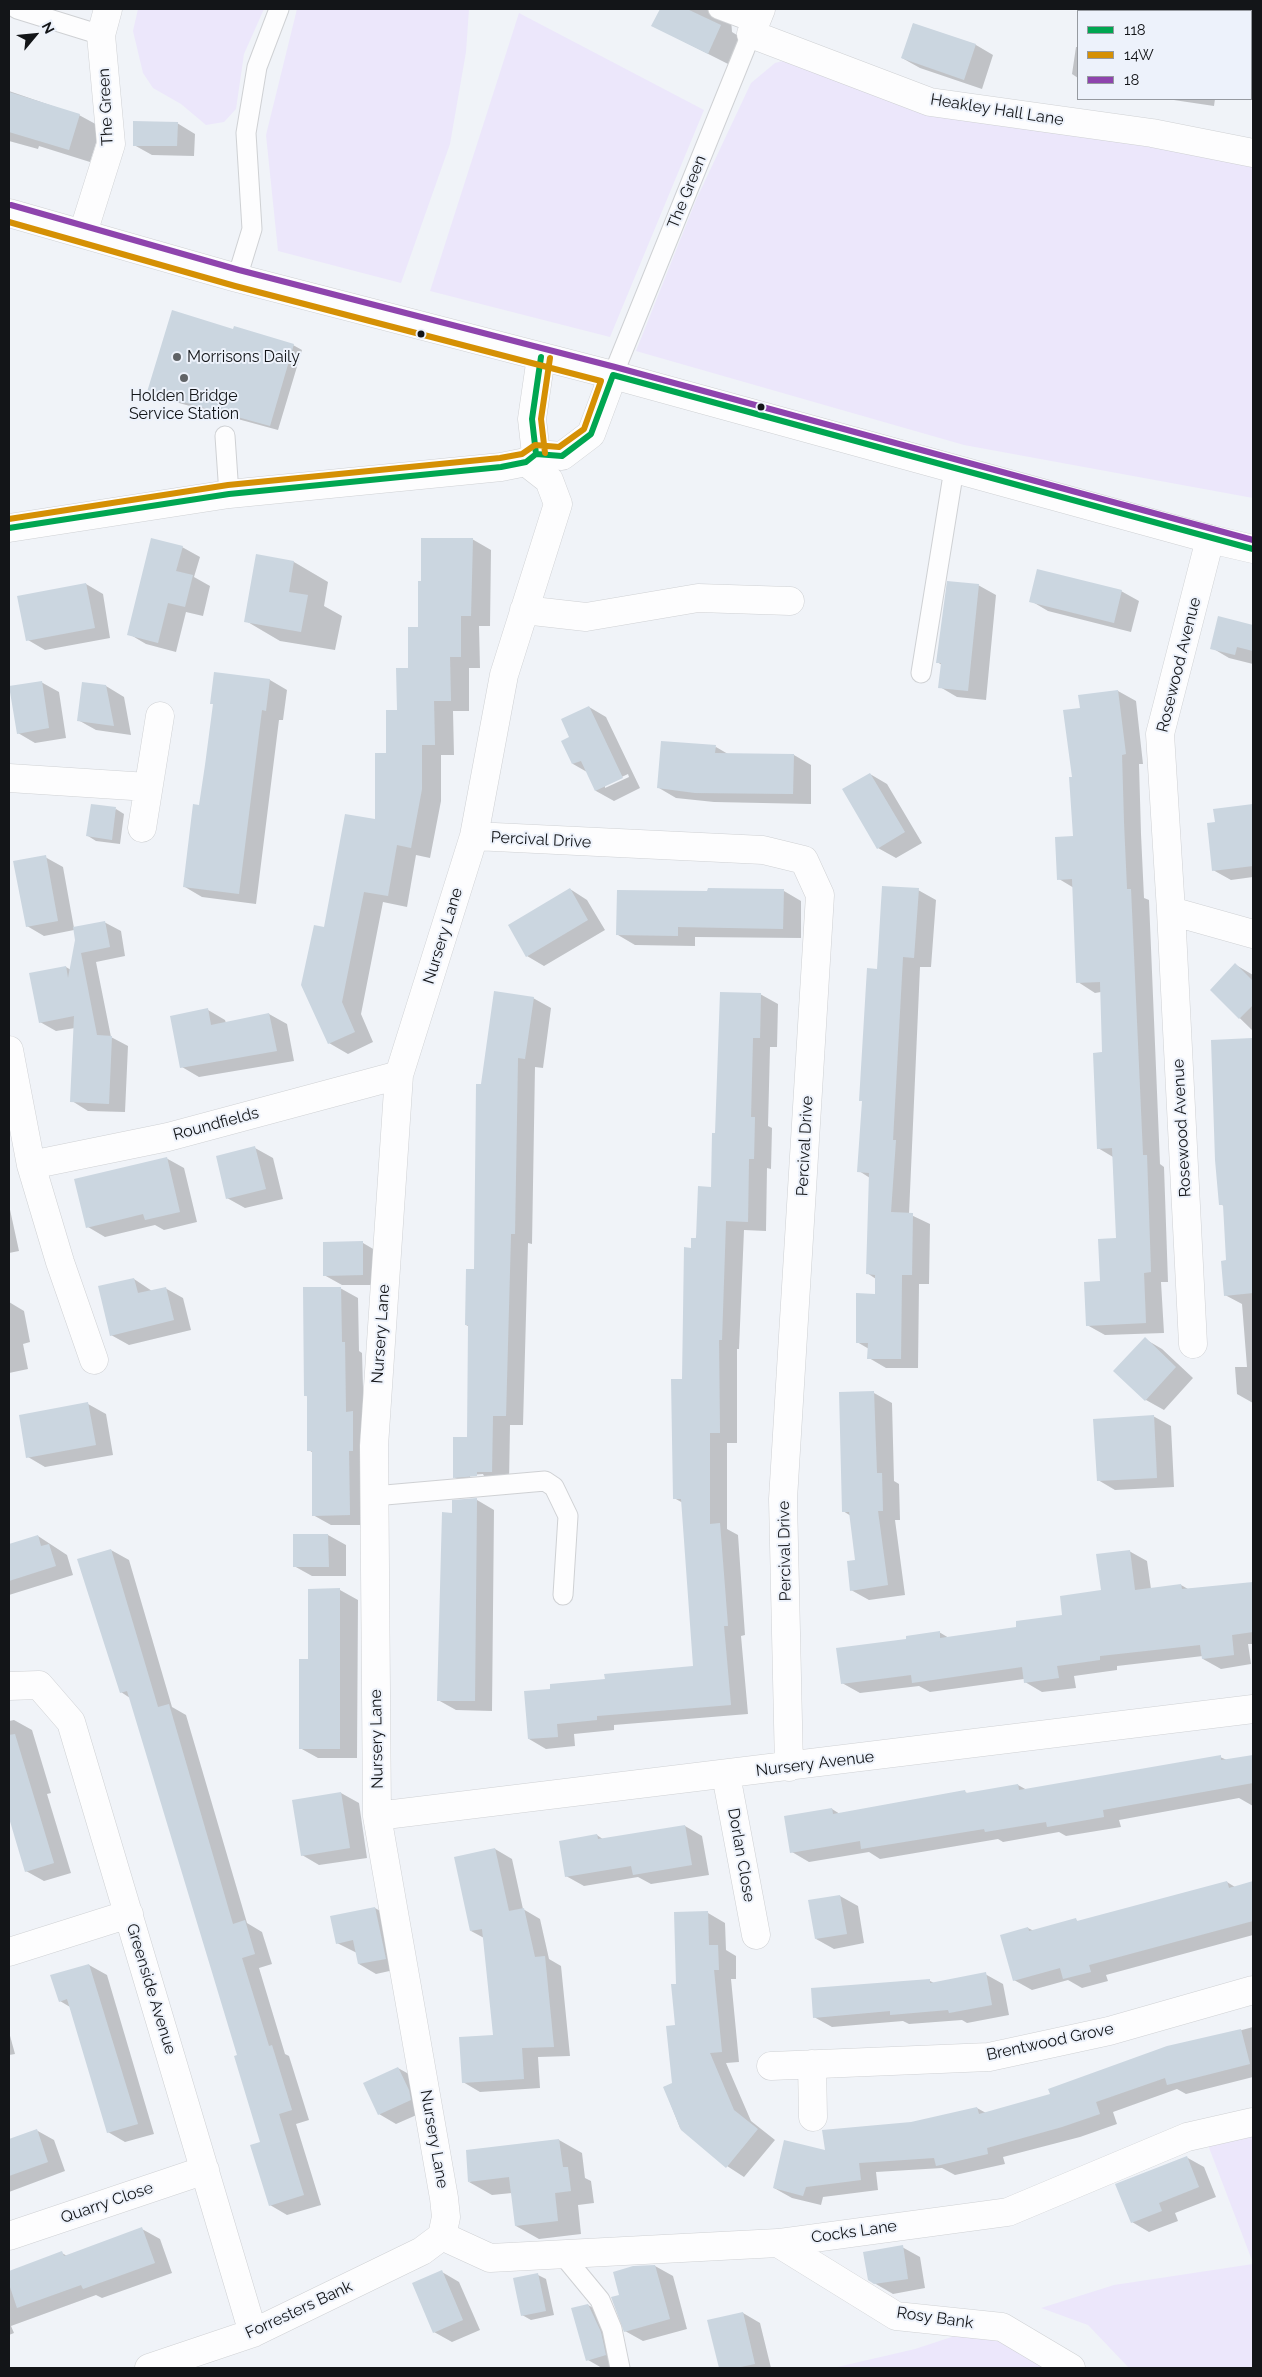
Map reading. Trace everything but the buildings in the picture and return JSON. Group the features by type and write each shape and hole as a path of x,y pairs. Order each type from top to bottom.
{"main road":[{"name":"The Green","path":"83,233 111,144 101,35 108,9"},
{"name":"Heakley Hall Lane","path":"756,22 930,102 1152,134 1253,153"},
{"path":"9,213 237,278 613,375 1210,539 1253,549"},
{"path":"531,458 532,419 541,357"},
{"path":"9,528 229,494 501,467 531,458 562,456 591,434 613,375"},
{"name":"Nursery Lane","path":"442,2236 446,2217 444,2198 377,1816 374,1446 399,1075 474,836 504,675 558,504 549,480 531,458"},
{"name":"Rosewood Avenue","path":"1193,1344 1160,734 1210,539"},
{"path":"524,610 586,617 698,598 790,601"},
{"path":"142,828 160,716"},
{"path":"9,778 148,787"},
{"name":"Percival Drive","path":"474,836 763,850 804,860 820,895 783,1499 789,1767"},
{"path":"1171,912 1253,934"},
{"path":"9,1050 31,1165 60,1262 94,1360"},
{"name":"Roundfields","path":"31,1165 168,1137 399,1075"},
{"name":"Greenside Avenue","path":"9,1686 40,1685 72,1722 253,2333"},
{"name":"Nursery Avenue","path":"377,1816 726,1775 1253,1709"},
{"name":"Dorlan Close","path":"726,1775 756,1935"},
{"path":"9,1952 129,1914"},
{"name":"Brentwood Grove","path":"771,2066 989,2057 1109,2031 1253,1990"},
{"path":"812,2064 813,2117"},
{"name":"Cocks Lane","path":"442,2236 490,2258 778,2242 1008,2212 1187,2137 1253,2122"},
{"name":"Quarry Close","path":"9,2236 205,2170"},
{"name":"Forresters Bank","path":"149,2368 253,2333 422,2251 442,2236"},
{"name":"Rosy Bank","path":"778,2242 896,2316 1002,2326 1071,2368"}],"lane":[{"path":"17,9 101,35"},
{"path":"237,278 252,229 246,134 257,67 279,9"},
{"path":"718,9 756,22"},
{"name":"The Green","path":"613,375 756,22"},
{"path":"225,436 229,494"},
{"path":"920,673 954,469"},
{"path":"374,1496 546,1481 554,1487 568,1516 563,1595"},
{"path":"562,2254 600,2300 612,2329 620,2368"}],"shaded area":[{"path":"138,9 264,9 244,54 236,109 224,122 206,125 181,104 153,88 143,73 133,31"},
{"path":"297,9 469,9 466,52 450,144 401,283 278,251 266,135"},
{"path":"519,13 704,110 610,337 430,291"},
{"path":"795,58 1253,162 1253,498 964,445 636,351 696,200 751,83 775,63"},
{"path":"1253,2135 1253,2263 1208,2145"},
{"path":"1253,2264 1253,2368 1129,2368 1088,2325 1041,2308 1114,2285"},
{"path":"976,2329 1034,2357 1051,2368 833,2368 915,2349"}],"transit line":[{"name":"18","path":"11,205 239,270 615,367 1253,540"},
{"name":"14W","path":"9,222 235,286 601,381 584,429 559,447 535,445 522,454 500,458 228,485 9,519"},
{"name":"118","path":"536,454 532,419 541,357"},
{"name":"14W","path":"545,453 541,419 550,358"},
{"name":"118","path":"9,528 229,494 501,467 526,462 536,454 562,456 591,434 613,375 1253,549"}],"place":[{"name":"Morrisons Daily","path":"177,357"},
{"name":"Holden Bridge Service Station","path":"184,378"}]}
